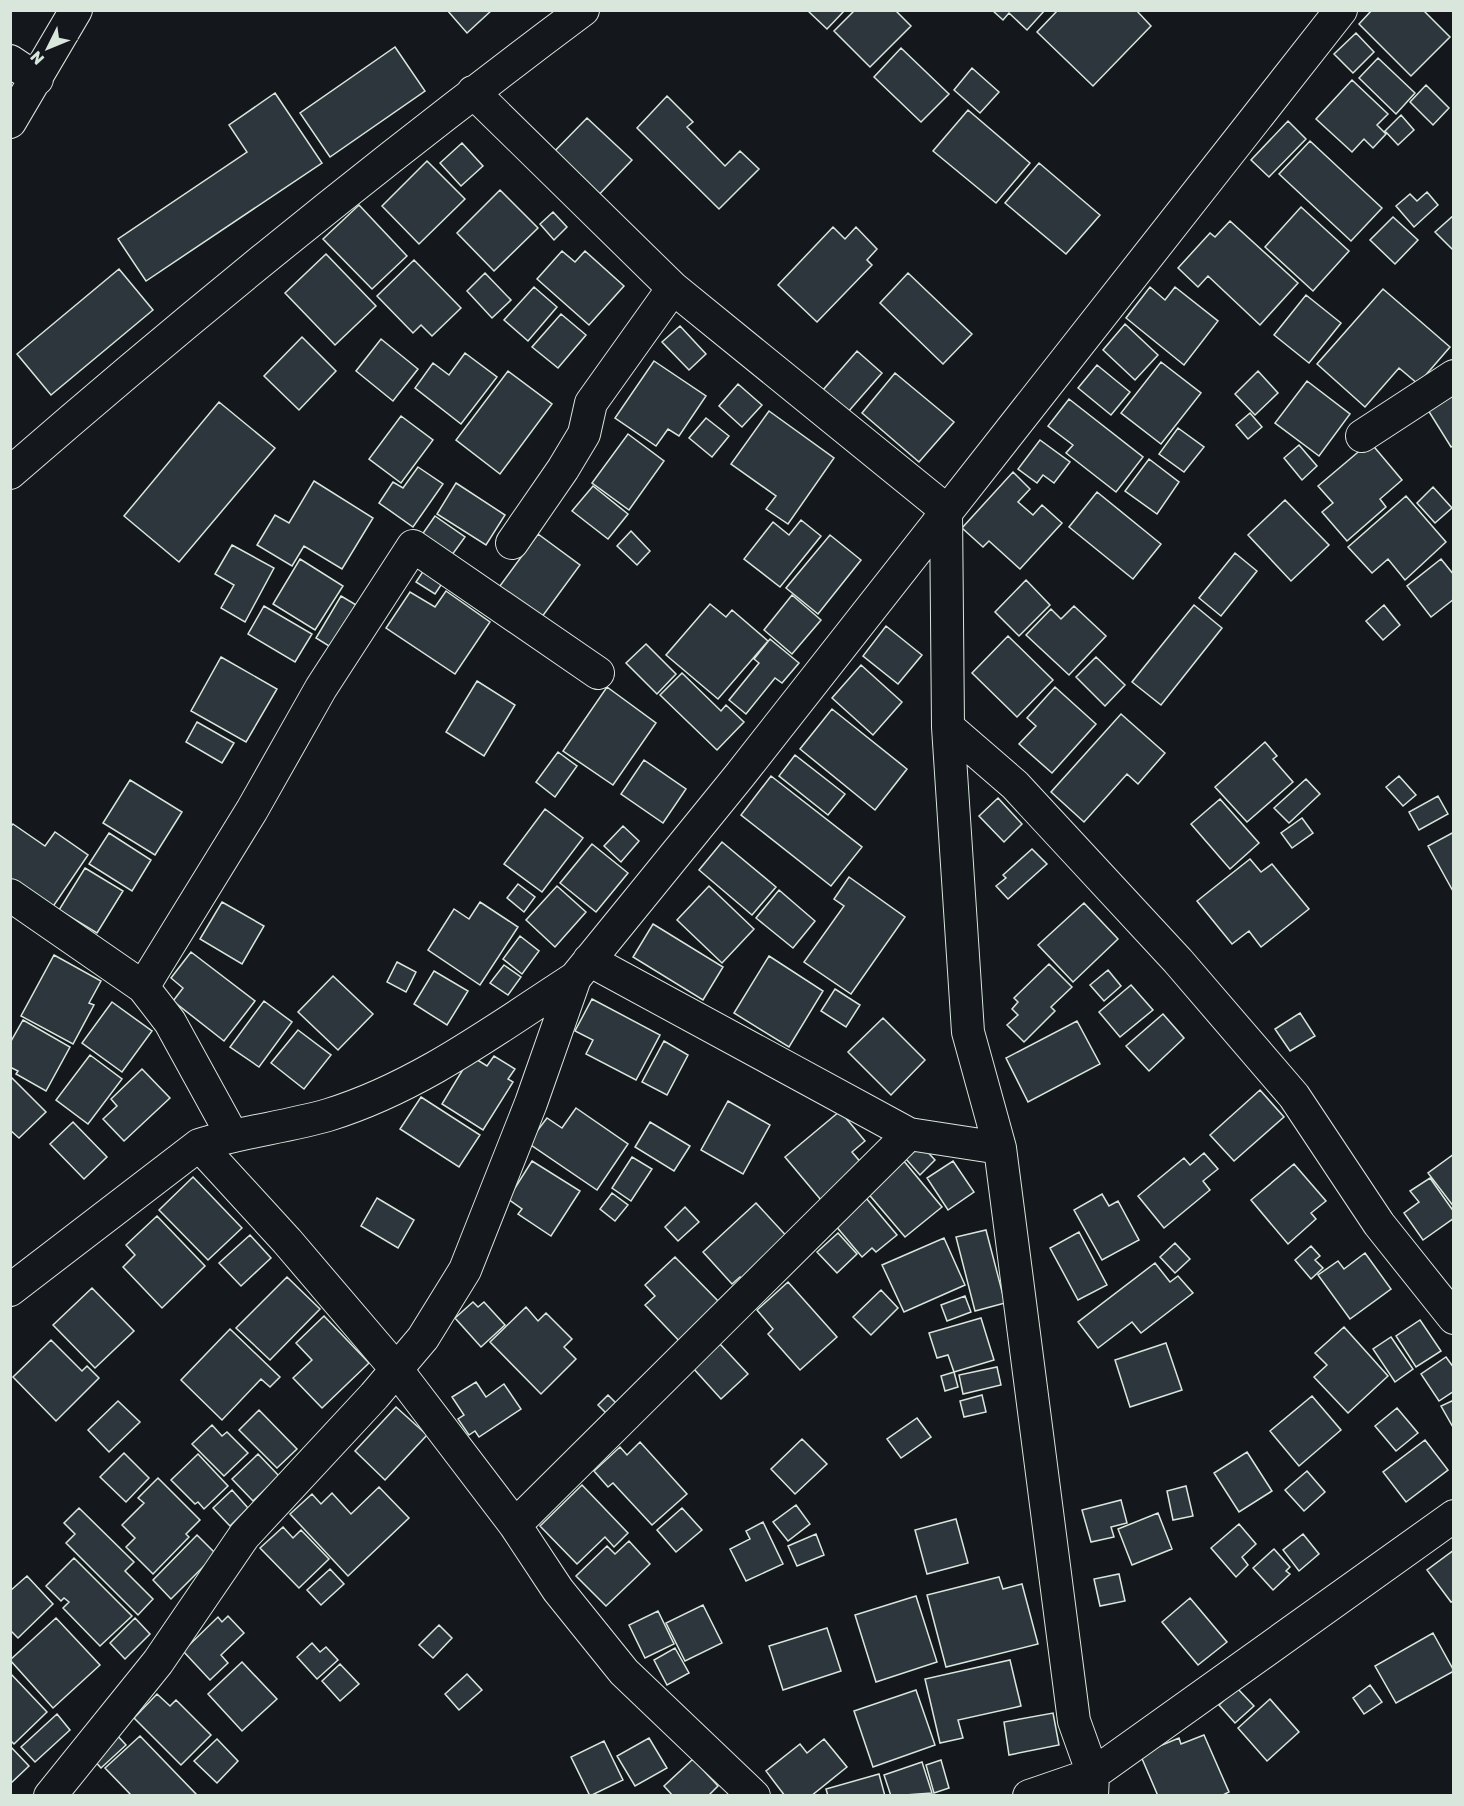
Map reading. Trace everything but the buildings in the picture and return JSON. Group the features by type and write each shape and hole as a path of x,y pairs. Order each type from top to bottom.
{"street":[{"path":"10,122 76,10"},
{"path":"10,473 151,350 473,92 583,10"},
{"path":"10,1290 199,1145 232,1135 328,1114 422,1077 582,969 740,775 1341,10"},
{"path":"10,61 37,79"},
{"path":"473,92 673,288 946,510"},
{"path":"512,543 584,434 591,403 673,288"},
{"path":"1362,436 1454,376"},
{"path":"946,510 948,727 968,1032 1000,1148 1074,1721 1093,1785"},
{"path":"143,987 252,810 321,688 413,546 598,672"},
{"path":"948,727 1015,785 1178,961 1294,1096 1379,1224 1454,1318"},
{"path":"10,895 143,987 170,1022 232,1135"},
{"path":"582,969 909,1134 1000,1148"},
{"path":"50,1796 158,1662 244,1536 397,1370 423,1338 465,1270 582,969"},
{"path":"515,1525 909,1134"},
{"path":"199,1145 287,1241 397,1370 515,1525 558,1590 624,1672 754,1796"},
{"path":"1029,1796 1093,1785 1454,1516"}]}
